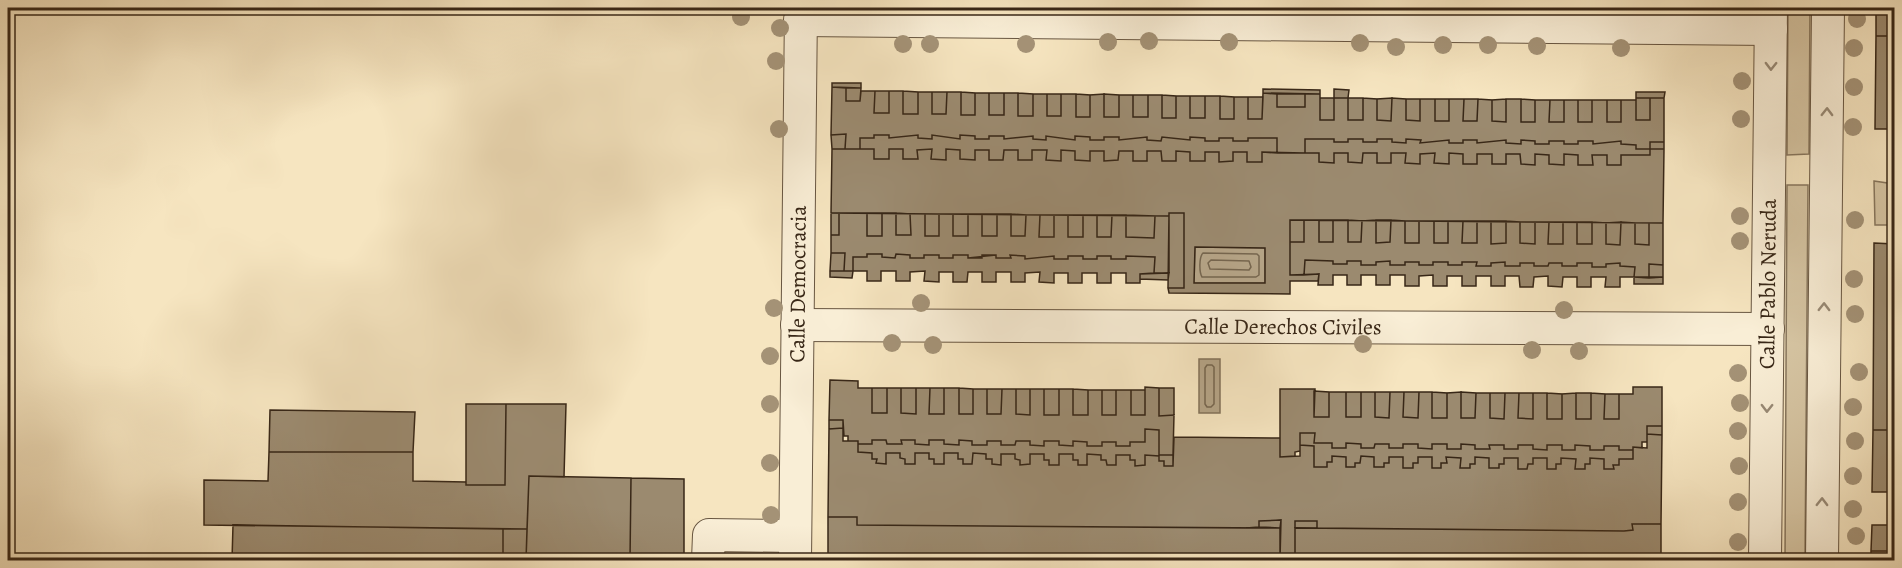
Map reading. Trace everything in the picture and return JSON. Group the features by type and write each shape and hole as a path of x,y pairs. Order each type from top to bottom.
{"street":[{"path":"1822,561 1828,8"},
{"path":"800,14 1771,18"},
{"name":"Calle Democracia","path":"795,548 800,14"},
{"name":"Calle Pablo Neruda","path":"1765,561 1771,18"},
{"name":"Calle Derechos Civiles","path":"797,325 1768,329"},
{"path":"708,561 709,535 795,548"}],"shaded area":[{"path":"1788,8 1810,8 1809,154 1787,155"},
{"path":"1874,181 1894,184 1894,225 1875,225"},
{"path":"1787,185 1808,185 1805,560 1785,560"}],"water":[{"path":"1195,247 1265,248 1265,283 1194,283"},
{"path":"1199,359 1220,359 1220,413 1199,413"}],"building":[{"path":"1876,8 1894,8 1894,36 1876,36"},
{"path":"1876,36 1894,36 1894,129 1875,129"},
{"path":"832,83 861,83 861,88 832,87"},
{"path":"832,87 846,88 846,101 860,101 861,91 875,91 874,113 889,113 889,91 903,91 903,114 918,114 918,92 932,92 932,114 946,114 947,92 961,92 961,115 975,115 975,93 989,93 989,115 1004,115 1004,93 1018,93 1018,116 1033,116 1033,94 1047,94 1047,116 1061,116 1061,94 1076,94 1076,117 1090,117 1090,95 1104,94 1104,117 1119,117 1119,95 1133,95 1133,117 1148,117 1148,95 1162,95 1162,118 1176,118 1176,96 1190,96 1190,118 1205,118 1205,96 1220,96 1220,119 1234,119 1234,97 1248,97 1248,119 1262,119 1263,93 1277,94 1277,107 1305,107 1305,94 1320,94 1320,120 1334,120 1334,98 1348,98 1348,120 1363,120 1363,98 1377,99 1377,120 1391,121 1392,98 1406,99 1406,120 1420,121 1420,99 1435,99 1435,121 1449,121 1449,99 1464,99 1463,121 1477,121 1478,99 1492,100 1492,121 1506,122 1506,99 1521,99 1521,122 1535,122 1535,100 1550,100 1549,122 1564,122 1564,100 1578,100 1578,122 1592,122 1592,100 1607,100 1607,122 1621,122 1621,100 1636,100 1636,120 1650,120 1650,98 1664,98 1664,142 1650,142 1650,149 1636,149 1636,145 1621,144 1621,141 1593,144 1593,141 1578,141 1578,144 1564,144 1564,141 1549,141 1549,144 1535,144 1535,141 1521,140 1521,144 1506,143 1506,140 1477,143 1477,140 1463,140 1463,143 1449,143 1449,140 1420,143 1421,140 1406,139 1406,143 1392,142 1392,139 1363,142 1363,139 1348,139 1348,142 1334,142 1334,139 1305,139 1305,153 1277,153 1277,138 1248,138 1248,141 1233,141 1233,138 1219,138 1219,141 1205,141 1205,138 1190,137 1190,140 1162,137 1161,141 1147,140 1147,137 1119,140 1119,137 1104,137 1104,140 1090,140 1090,137 1075,136 1075,140 1046,136 1046,140 1033,139 1033,136 1004,139 1004,136 989,136 989,139 975,139 975,136 960,135 960,139 932,135 932,139 918,138 918,135 889,138 889,135 874,135 874,138 860,138 860,149 845,149 846,134 831,135"},
{"path":"846,88 861,88 860,101 846,101"},
{"path":"1263,89 1320,90 1320,94 1263,93"},
{"path":"1334,89 1349,90 1348,98 1334,98"},
{"path":"875,91 889,91 889,113 874,113"},
{"path":"903,91 918,92 918,114 903,114"},
{"path":"932,92 947,92 946,114 932,114"},
{"path":"961,92 975,93 975,115 961,115"},
{"path":"1636,92 1665,92 1664,98 1636,98"},
{"path":"989,93 1004,93 1004,115 989,115"},
{"path":"1018,93 1033,94 1033,116 1018,116"},
{"path":"1047,94 1061,94 1061,116 1047,116"},
{"path":"1076,94 1090,95 1090,117 1076,117"},
{"path":"1104,94 1119,95 1119,117 1104,117"},
{"path":"1277,94 1305,94 1305,107 1277,107"},
{"path":"1133,95 1148,95 1148,117 1133,117"},
{"path":"1162,95 1176,96 1176,118 1162,118"},
{"path":"1190,96 1205,96 1205,118 1190,118"},
{"path":"1220,96 1234,97 1234,119 1220,119"},
{"path":"1248,97 1263,97 1262,119 1248,119"},
{"path":"1320,98 1334,98 1334,120 1320,120"},
{"path":"1348,98 1363,98 1363,120 1348,120"},
{"path":"1392,98 1391,121 1377,120 1377,99"},
{"path":"1636,98 1650,98 1650,120 1636,120"},
{"path":"1406,99 1420,99 1420,121 1406,120"},
{"path":"1435,99 1449,99 1449,121 1435,121"},
{"path":"1464,99 1478,99 1477,121 1463,121"},
{"path":"1506,99 1506,122 1492,121 1492,100"},
{"path":"1521,99 1535,100 1535,122 1521,122"},
{"path":"1550,100 1564,100 1564,122 1549,122"},
{"path":"1578,100 1592,100 1592,122 1578,122"},
{"path":"1607,100 1621,100 1621,122 1607,122"},
{"path":"846,134 845,149 832,149 831,135"},
{"path":"874,135 889,135 889,138 918,135 918,138 932,139 932,135 960,139 960,135 975,136 975,139 989,139 989,136 1004,136 1004,139 1033,136 1033,139 1046,140 1046,136 1075,140 1075,136 1090,137 1090,140 1104,140 1104,137 1119,137 1119,140 1147,137 1147,140 1161,141 1162,137 1190,140 1190,137 1205,138 1205,141 1219,141 1219,138 1248,141 1248,138 1277,138 1277,153 1262,152 1262,162 1247,162 1247,152 1233,152 1233,161 1219,162 1219,152 1205,152 1205,161 1190,161 1190,152 1176,151 1176,161 1162,161 1161,151 1147,151 1147,161 1133,161 1133,151 1119,151 1118,160 1104,161 1104,151 1090,151 1090,161 1075,160 1075,151 1061,150 1061,161 1046,160 1047,150 1032,150 1032,160 1018,160 1018,150 1004,150 1003,160 989,160 989,150 975,150 975,160 960,159 960,150 946,149 946,160 931,159 932,149 917,150 918,159 903,159 903,149 889,149 889,159 874,159 874,149 860,149 860,138 874,138"},
{"path":"1305,139 1334,139 1334,142 1348,142 1348,139 1363,139 1363,142 1377,142 1377,139 1392,139 1392,142 1406,143 1406,139 1421,140 1420,143 1449,140 1449,143 1463,143 1463,140 1477,140 1477,143 1506,140 1506,143 1521,144 1521,140 1535,141 1535,144 1549,144 1549,141 1578,144 1578,141 1593,141 1593,144 1621,141 1621,144 1636,145 1636,149 1650,149 1650,155 1621,155 1621,165 1607,165 1607,155 1592,155 1593,165 1578,165 1578,155 1564,154 1564,165 1549,164 1549,155 1535,154 1535,165 1521,164 1520,154 1506,154 1506,164 1492,164 1492,154 1477,154 1477,164 1463,164 1463,154 1449,153 1449,164 1434,163 1435,153 1420,154 1420,164 1405,163 1406,153 1391,153 1391,163 1377,163 1377,153 1363,153 1362,163 1348,162 1348,153 1334,153 1334,163 1319,162 1319,153 1305,153"},
{"path":"1650,142 1664,142 1664,149 1650,149"},
{"path":"832,149 874,149 874,159 889,159 889,149 903,149 903,159 918,159 917,150 932,149 931,159 946,160 946,149 960,150 960,159 975,160 975,150 989,150 989,160 1003,160 1004,150 1018,150 1018,160 1032,160 1032,150 1047,150 1046,160 1061,161 1061,150 1075,151 1075,160 1090,161 1090,151 1104,151 1104,161 1118,160 1119,151 1133,151 1133,161 1147,161 1147,151 1161,151 1162,161 1176,161 1176,151 1190,152 1190,161 1205,161 1205,152 1219,152 1219,162 1233,161 1233,152 1247,152 1247,162 1262,162 1262,152 1319,153 1319,162 1334,163 1334,153 1348,153 1348,162 1362,163 1363,153 1377,153 1377,163 1391,163 1391,153 1406,153 1405,163 1420,164 1420,154 1435,153 1434,163 1449,164 1449,153 1463,154 1463,164 1477,164 1477,154 1492,154 1492,164 1506,164 1506,154 1520,154 1521,164 1535,165 1535,154 1549,155 1549,164 1564,165 1564,154 1578,155 1578,165 1593,165 1592,155 1607,155 1607,165 1621,165 1621,155 1650,155 1650,149 1664,149 1663,223 1290,220 1290,275 1319,274 1318,281 1290,281 1290,294 1169,293 1168,288 1184,288 1184,213 1169,213 1169,216 831,213","holes":["1195,247 1265,248 1265,283 1194,283"]},
{"path":"831,213 839,213 839,235 831,235"},
{"path":"839,213 867,213 867,236 882,236 882,213 896,213 896,235 911,235 910,214 925,214 925,236 939,236 939,214 953,214 953,236 968,236 968,214 982,214 982,236 997,236 997,214 1011,214 1011,236 1025,236 1026,215 1040,215 1039,237 1054,237 1054,215 1068,215 1068,237 1083,237 1083,215 1097,215 1097,237 1111,237 1112,215 1126,215 1126,237 1154,238 1155,216 1169,216 1169,273 1154,273 1155,257 1126,256 1126,259 1111,259 1111,256 1097,256 1097,259 1083,259 1083,256 1068,256 1068,259 1054,259 1054,256 1025,259 1025,256 1010,255 1011,258 982,255 982,258 968,258 968,255 953,255 953,258 939,258 939,255 924,255 924,258 910,258 910,255 896,254 895,258 882,257 882,254 853,257 853,271 844,271 845,253 831,253 831,235 839,235"},
{"path":"867,213 882,213 882,236 867,236"},
{"path":"896,213 910,214 911,235 896,235"},
{"path":"1169,213 1184,213 1184,288 1168,288"},
{"path":"925,214 939,214 939,236 925,236"},
{"path":"953,214 968,214 968,236 953,236"},
{"path":"982,214 997,214 997,236 982,236"},
{"path":"1011,214 1026,215 1025,236 1011,236"},
{"path":"1040,215 1054,215 1054,237 1039,237"},
{"path":"1068,215 1083,215 1083,237 1068,237"},
{"path":"1097,215 1112,215 1111,237 1097,237"},
{"path":"1126,215 1155,216 1154,238 1126,237"},
{"path":"1290,220 1304,220 1304,242 1290,242"},
{"path":"1304,220 1319,220 1319,242 1333,242 1333,220 1348,220 1348,242 1361,242 1362,221 1376,220 1376,243 1390,242 1391,220 1405,221 1405,243 1419,243 1419,221 1434,221 1434,243 1448,243 1448,221 1463,221 1462,243 1477,243 1477,221 1491,221 1491,244 1506,243 1506,221 1520,222 1520,243 1535,244 1535,222 1549,222 1548,244 1563,244 1563,222 1577,222 1577,244 1592,244 1592,222 1606,223 1606,244 1620,245 1621,222 1635,223 1635,244 1649,245 1649,223 1663,223 1663,265 1649,264 1649,278 1634,277 1635,267 1620,266 1620,263 1606,264 1606,267 1592,267 1592,263 1562,266 1562,263 1549,263 1548,266 1534,266 1534,263 1520,263 1520,266 1505,266 1505,262 1491,263 1491,266 1476,266 1477,262 1448,265 1448,262 1433,262 1433,265 1419,265 1419,262 1405,262 1405,265 1390,265 1390,261 1376,262 1376,265 1361,265 1361,261 1333,264 1333,261 1305,260 1304,275 1290,275 1290,242 1304,242"},
{"path":"1319,220 1333,220 1333,242 1319,242"},
{"path":"1348,220 1362,221 1361,242 1348,242"},
{"path":"1376,220 1391,220 1390,242 1376,243"},
{"path":"1405,221 1419,221 1419,243 1405,243"},
{"path":"1434,221 1448,221 1448,243 1434,243"},
{"path":"1463,221 1477,221 1477,243 1462,243"},
{"path":"1491,221 1506,221 1506,243 1491,244"},
{"path":"1520,222 1535,222 1535,244 1520,243"},
{"path":"1549,222 1563,222 1563,244 1548,244"},
{"path":"1577,222 1592,222 1592,244 1577,244"},
{"path":"1621,222 1620,245 1606,244 1606,223"},
{"path":"1635,223 1649,223 1649,245 1635,244"},
{"path":"1874,243 1894,244 1894,430 1873,430"},
{"path":"831,253 845,253 844,271 830,271"},
{"path":"867,254 882,254 882,257 895,258 896,254 910,255 910,258 924,258 924,255 953,258 953,255 968,255 968,258 996,255 996,258 1011,258 1010,255 1025,256 1025,259 1054,256 1054,259 1068,259 1068,256 1083,256 1083,259 1097,259 1097,256 1111,256 1111,259 1126,259 1126,256 1155,257 1154,273 1140,274 1140,283 1126,283 1126,273 1111,273 1111,283 1097,283 1097,273 1082,273 1082,283 1068,283 1068,273 1054,273 1054,283 1039,282 1040,272 1025,273 1025,282 1011,282 1011,272 996,272 996,282 982,282 982,272 968,272 967,282 953,282 953,272 939,272 939,282 924,281 925,271 910,272 910,281 896,281 896,271 881,271 881,281 867,281 867,271 853,271 853,257 867,257"},
{"path":"1305,260 1333,261 1333,264 1361,261 1361,265 1376,265 1376,262 1390,261 1390,265 1419,262 1419,265 1433,265 1433,262 1448,262 1448,265 1462,265 1462,262 1477,262 1476,266 1491,266 1491,263 1505,262 1505,266 1534,263 1534,266 1548,266 1549,263 1562,263 1562,266 1577,266 1577,263 1592,263 1592,267 1606,267 1606,264 1620,263 1620,266 1635,267 1634,277 1620,277 1620,287 1605,287 1606,277 1591,277 1591,287 1577,287 1577,277 1563,277 1562,287 1548,286 1548,276 1534,277 1533,287 1520,287 1519,276 1505,276 1505,286 1491,286 1491,276 1476,276 1476,286 1462,286 1462,276 1447,276 1447,286 1433,286 1433,275 1419,276 1419,286 1405,286 1405,275 1390,275 1390,285 1376,285 1376,275 1361,275 1361,285 1347,285 1347,275 1333,275 1333,285 1318,285 1319,274 1304,275"},
{"path":"1649,264 1663,265 1663,277 1649,278"},
{"path":"830,271 853,271 852,278 830,277"},
{"path":"1169,273 1168,280 1140,279 1140,274"},
{"path":"1634,277 1663,277 1663,284 1634,284"},
{"path":"830,380 858,381 858,388 872,388 872,413 887,413 887,388 901,388 901,413 916,414 916,388 930,388 929,414 944,414 944,388 959,388 959,414 973,414 973,389 987,389 987,414 1001,414 1002,389 1016,389 1016,414 1030,415 1030,389 1044,389 1044,415 1059,415 1059,389 1073,389 1073,415 1088,415 1088,390 1102,390 1102,415 1116,415 1116,390 1131,390 1131,415 1145,415 1145,387 1159,388 1159,416 1174,415 1173,455 1159,455 1159,430 1145,429 1145,442 1130,442 1130,446 1116,446 1116,442 1102,442 1102,446 1087,446 1087,442 1073,441 1073,446 1059,445 1059,441 1044,441 1044,446 1030,445 1030,441 1016,441 1015,445 1001,445 1001,441 987,441 987,445 972,445 972,441 959,440 959,445 944,444 944,440 929,440 929,445 915,444 915,440 901,440 902,444 887,444 886,440 872,440 872,444 858,444 858,441 848,441 848,436 844,436 843,420 829,420"},
{"path":"1633,387 1662,387 1662,426 1647,426 1647,442 1642,442 1642,448 1633,447 1633,450 1619,450 1619,446 1604,446 1604,450 1590,450 1590,446 1575,445 1575,450 1562,450 1562,445 1547,445 1547,450 1533,449 1533,445 1518,445 1518,449 1504,449 1504,445 1489,445 1490,449 1475,449 1475,445 1461,444 1461,449 1447,449 1447,444 1432,444 1432,449 1418,448 1418,444 1403,444 1403,448 1389,448 1389,444 1375,444 1374,448 1361,448 1361,444 1346,443 1346,448 1332,448 1332,443 1314,443 1315,433 1300,433 1300,451 1295,452 1295,456 1280,457 1280,389 1315,389 1314,417 1329,417 1329,392 1346,392 1346,417 1361,417 1361,392 1375,392 1375,417 1389,418 1390,392 1404,392 1403,417 1418,418 1419,392 1432,392 1432,418 1447,418 1447,393 1461,392 1461,418 1475,418 1476,393 1490,393 1490,418 1504,419 1505,393 1519,393 1518,418 1533,419 1533,393 1547,393 1547,419 1562,419 1562,394 1576,393 1576,419 1591,419 1591,393 1605,394 1604,419 1619,419 1619,394 1633,394"},
{"path":"872,388 887,388 887,413 872,413"},
{"path":"901,388 916,388 916,414 901,413"},
{"path":"930,388 944,388 944,414 929,414"},
{"path":"959,388 973,389 973,414 959,414"},
{"path":"1159,388 1174,388 1174,415 1159,416"},
{"path":"987,389 1002,389 1001,414 987,414"},
{"path":"1016,389 1030,389 1030,415 1016,414"},
{"path":"1044,389 1059,389 1059,415 1044,415"},
{"path":"1073,389 1088,390 1088,415 1073,415"},
{"path":"1102,390 1116,390 1116,415 1102,415"},
{"path":"1131,390 1145,390 1145,415 1131,415"},
{"path":"1314,391 1329,392 1329,417 1314,417"},
{"path":"1346,392 1361,392 1361,417 1346,417"},
{"path":"1375,392 1390,392 1389,418 1375,417"},
{"path":"1404,392 1419,392 1418,418 1403,417"},
{"path":"1432,392 1447,393 1447,418 1432,418"},
{"path":"1461,392 1476,393 1475,418 1461,418"},
{"path":"1490,393 1505,393 1504,419 1490,418"},
{"path":"1519,393 1533,393 1533,419 1518,418"},
{"path":"1547,393 1562,394 1562,419 1547,419"},
{"path":"1576,393 1591,393 1591,419 1576,419"},
{"path":"1605,394 1619,394 1619,419 1604,419"},
{"path":"466,404 506,404 505,485 466,485"},
{"path":"506,404 566,404 564,477 529,476 527,529 204,525 204,480 268,481 269,452 413,452 413,481 505,485"},
{"path":"270,410 415,412 413,452 269,452"},
{"path":"829,420 843,420 843,428 829,429"},
{"path":"1647,426 1662,426 1662,435 1647,434"},
{"path":"843,428 843,441 858,441 858,452 872,453 872,459 877,459 876,463 886,464 886,453 900,453 900,458 905,459 905,464 915,464 915,453 929,453 929,459 934,459 934,464 944,464 944,453 958,453 958,459 963,459 963,464 972,464 973,453 986,454 986,459 992,459 992,464 1001,465 1001,454 1015,454 1015,459 1020,460 1020,465 1030,464 1030,454 1044,454 1044,460 1049,460 1049,465 1059,465 1059,454 1073,454 1073,460 1078,460 1078,465 1087,465 1087,454 1101,455 1101,460 1106,460 1107,465 1116,465 1116,455 1130,455 1130,460 1135,460 1135,466 1145,465 1145,455 1159,456 1159,461 1164,461 1164,466 1173,466 1174,437 1280,438 1280,457 1300,456 1300,445 1314,446 1314,467 1327,467 1327,462 1332,462 1332,456 1346,457 1346,467 1355,467 1355,463 1360,463 1361,456 1374,457 1374,467 1384,467 1384,463 1389,463 1389,457 1403,457 1403,468 1413,468 1413,463 1418,463 1418,457 1432,457 1432,468 1441,468 1441,463 1447,463 1446,457 1461,458 1460,468 1470,468 1470,464 1475,464 1475,457 1489,458 1489,468 1499,468 1499,464 1504,464 1504,458 1518,458 1518,469 1527,469 1528,464 1533,464 1533,458 1547,458 1547,469 1556,469 1556,464 1561,464 1561,458 1576,459 1575,469 1585,469 1585,464 1590,464 1590,458 1604,459 1604,469 1614,469 1613,465 1619,465 1619,459 1633,459 1633,447 1647,448 1647,434 1662,435 1661,524 1632,524 1633,530 1624,531 1317,528 1317,521 1295,521 1295,560 1280,560 1281,520 1259,521 1259,527 1246,528 857,525 857,517 828,517 829,429"},
{"path":"1145,429 1159,430 1159,455 1173,455 1173,466 1164,466 1164,461 1159,461 1159,456 1145,455 1145,465 1135,466 1135,460 1130,460 1130,455 1116,455 1116,465 1107,465 1106,460 1101,460 1101,455 1087,454 1087,465 1078,465 1078,460 1073,460 1073,454 1059,454 1059,465 1049,465 1049,460 1044,460 1044,454 1030,454 1030,464 1020,465 1020,460 1015,459 1015,454 1001,454 1001,465 992,464 992,459 986,459 986,454 973,453 972,464 963,464 963,459 958,459 958,453 944,453 944,464 934,464 934,459 929,459 929,453 915,453 915,464 905,464 905,459 900,458 900,453 886,453 886,464 876,463 877,459 872,459 872,453 858,452 858,444 872,444 872,440 886,440 887,444 902,444 901,440 915,440 915,444 929,445 929,440 944,440 944,444 959,445 959,440 972,441 972,445 987,445 987,441 1001,441 1001,445 1015,445 1016,441 1030,441 1030,445 1044,446 1044,441 1059,441 1059,445 1073,446 1073,441 1087,442 1087,446 1102,446 1102,442 1116,442 1116,446 1130,446 1130,442 1145,442"},
{"path":"1873,430 1894,430 1894,551 1871,551 1872,525 1893,525 1893,492 1872,492"},
{"path":"1300,433 1315,433 1314,443 1332,443 1332,448 1346,448 1346,443 1361,444 1361,448 1374,448 1375,444 1389,444 1389,448 1403,448 1403,444 1418,444 1418,448 1432,449 1432,444 1447,444 1447,449 1461,449 1461,444 1475,445 1475,449 1490,449 1489,445 1504,445 1504,449 1518,449 1518,445 1533,445 1533,449 1547,450 1547,445 1562,445 1562,450 1575,450 1575,445 1590,446 1590,450 1604,450 1604,446 1619,446 1619,450 1633,450 1633,459 1619,459 1619,465 1613,465 1614,469 1604,469 1604,459 1590,458 1590,464 1585,464 1585,469 1575,469 1576,459 1561,458 1561,464 1556,464 1556,469 1547,469 1547,458 1533,458 1533,464 1528,464 1527,469 1518,469 1518,458 1504,458 1504,464 1499,464 1499,468 1489,468 1489,458 1475,457 1475,464 1470,464 1470,468 1460,468 1461,458 1446,457 1447,463 1441,463 1441,468 1432,468 1432,457 1418,457 1418,463 1413,463 1413,468 1403,468 1403,457 1389,457 1389,463 1384,463 1384,467 1374,467 1374,457 1361,456 1360,463 1355,463 1355,467 1346,467 1346,457 1332,456 1332,462 1327,462 1327,467 1314,467 1314,446 1300,445"},
{"path":"529,476 631,478 630,560 526,560"},
{"path":"631,478 684,479 684,560 630,560"},
{"path":"828,517 857,517 857,525 1280,528 1280,560 843,560 843,556 828,557"},
{"path":"1281,520 1280,528 1259,527 1259,521"},
{"path":"1295,521 1317,521 1317,528 1295,528"},
{"path":"1632,524 1661,524 1661,560 1295,560 1295,528 1624,531 1633,530"},
{"path":"233,525 503,529 503,560 232,560"},
{"path":"503,529 527,529 526,560 503,560"},
{"path":"1871,551 1894,551 1894,560 1871,560"},
{"path":"843,556 843,560 828,560 828,557"}]}
